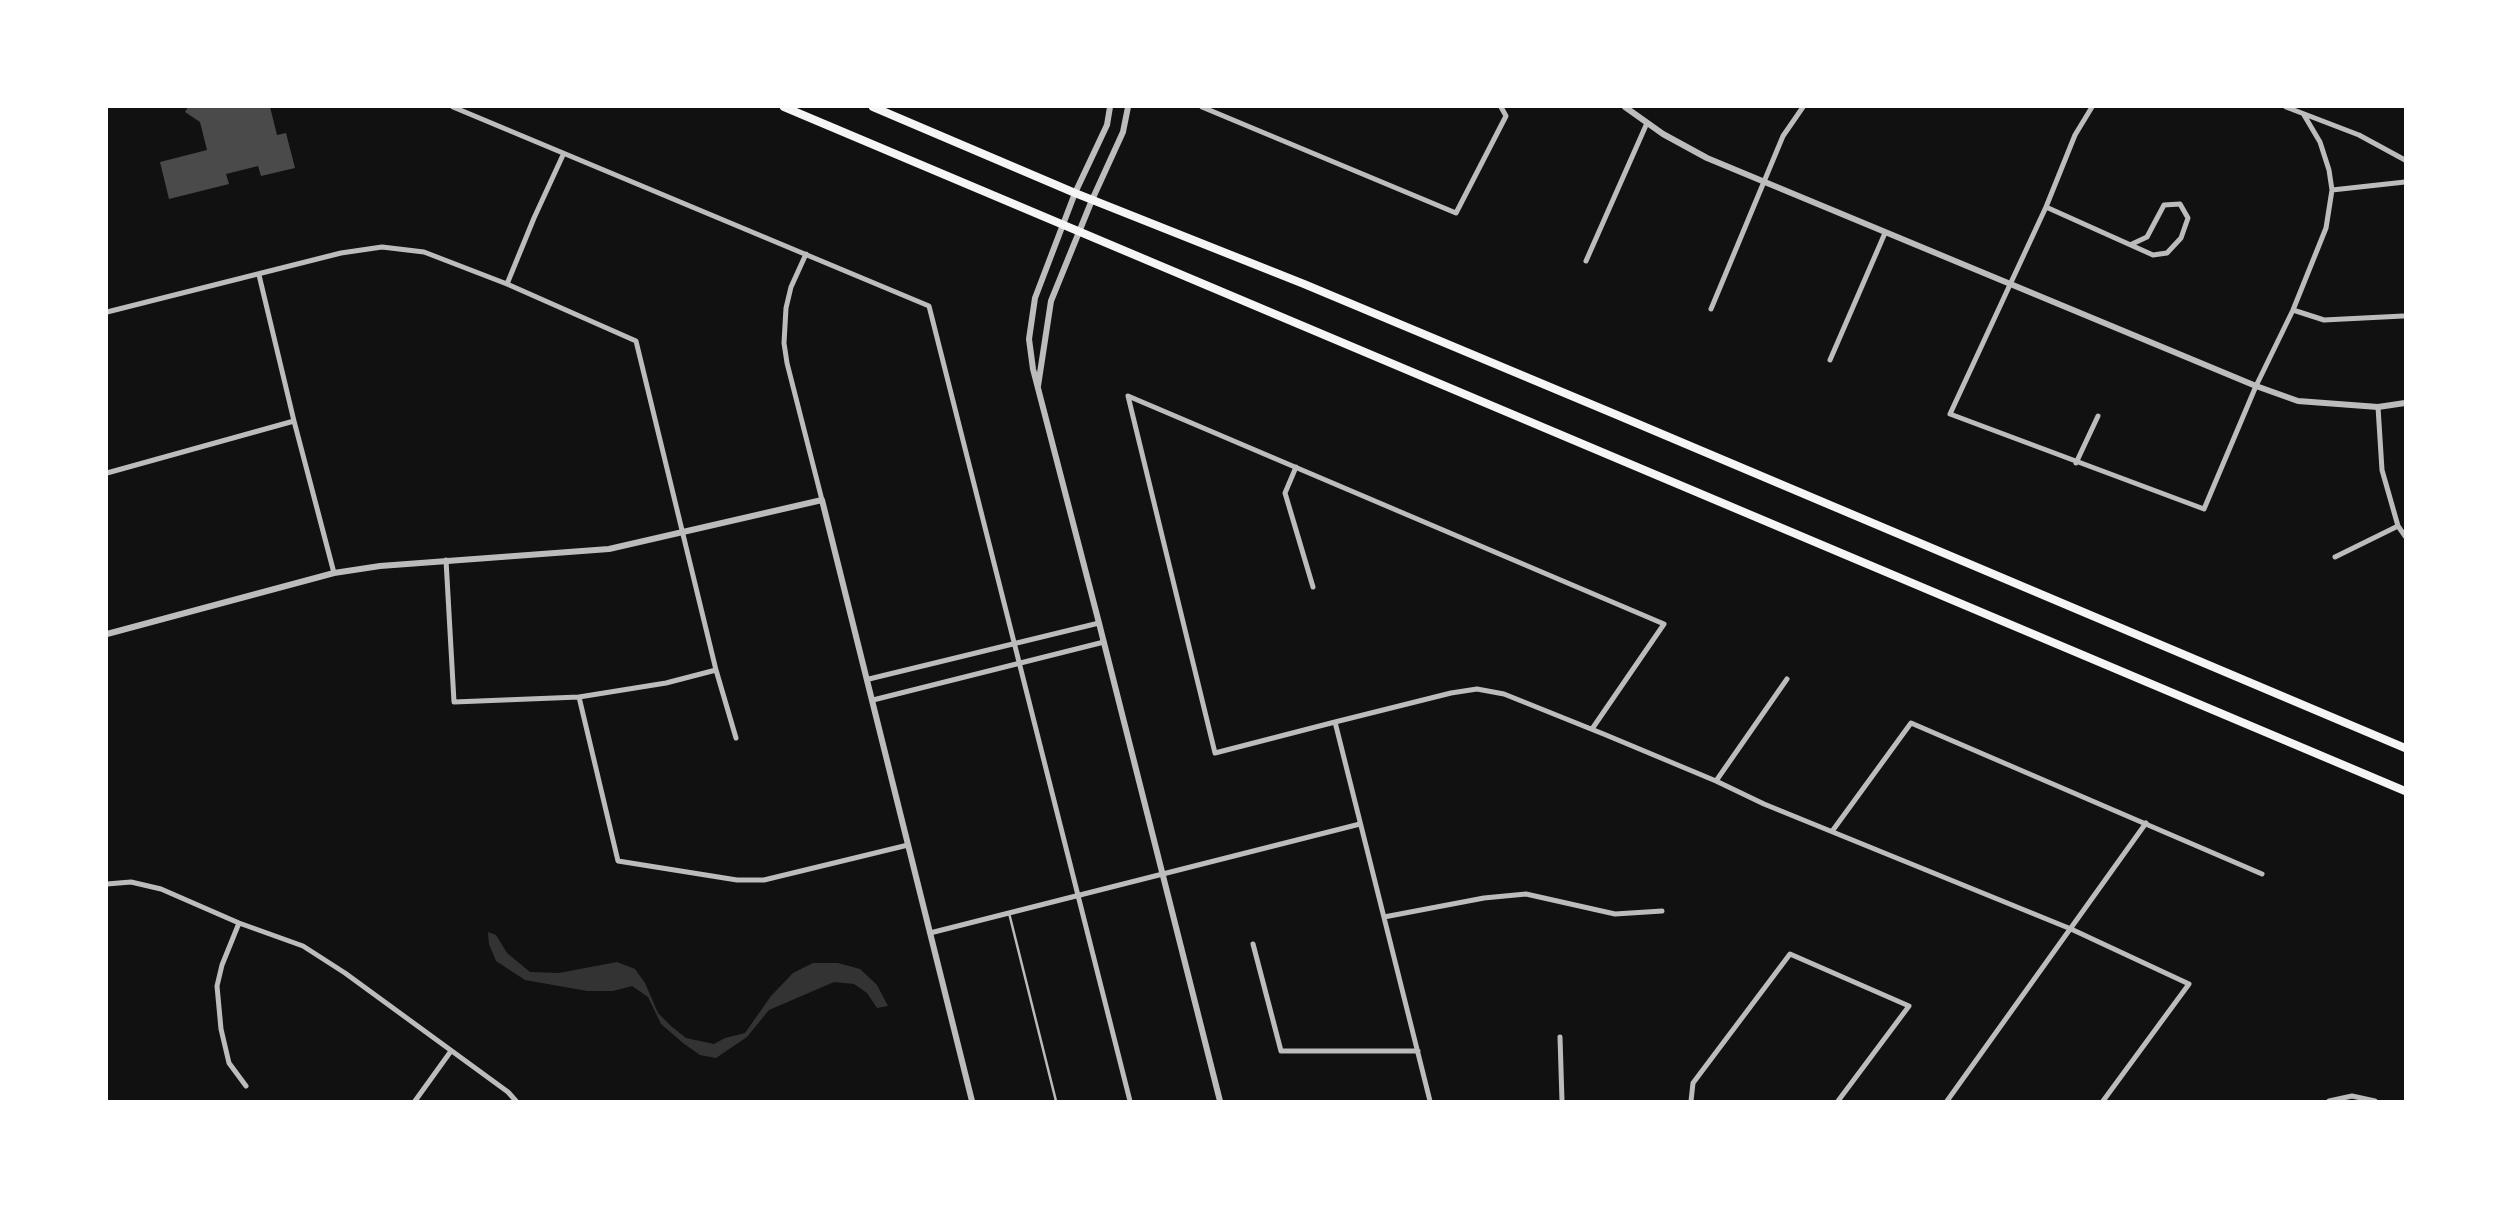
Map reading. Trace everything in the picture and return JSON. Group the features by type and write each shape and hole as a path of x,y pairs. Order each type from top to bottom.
{"main road":[{"path":"784,107 2405,791"},
{"path":"873,107 1075,193 1304,284 1618,415 2405,748"}],"street":[{"path":"453,107 929,306 1130,1101"},
{"path":"1110,107 1107,125 1075,193 1035,298 1029,339 1038,391 1220,1101"},
{"path":"1038,391 1051,301 1123,132 1128,107"},
{"path":"1202,107 1456,213 1506,116 1501,107"},
{"path":"1625,107 1707,158 2256,386 2298,401 2378,407 2405,402"},
{"path":"1711,309 1783,136 1803,107"},
{"path":"2092,107 2075,135 2046,207 1950,414 2204,509 2256,386 2293,310 2326,228 2332,190 2329,170 2320,142 2304,115"},
{"path":"2286,107 2359,135 2405,160"},
{"path":"1586,261 1647,123"},
{"path":"507,284 563,155"},
{"path":"2332,190 2405,181"},
{"path":"2046,207 2153,255 2167,253 2180,239 2188,218 2180,204 2164,205 2147,237 2132,244"},
{"path":"1830,359 1885,233"},
{"path":"107,313 341,253 382,247 424,252 507,284 636,341 716,670 736,738"},
{"path":"806,254 791,287 786,308 784,344 787,363 869,679 972,1101"},
{"path":"260,275 294,421 334,573"},
{"path":"2293,310 2324,320 2403,316"},
{"path":"1592,729 1664,624 1128,396 1215,753 1451,693 1477,689 1504,694 1981,894 2071,929 2189,984 2104,1101"},
{"path":"2378,407 2382,470 2398,526 2405,536"},
{"path":"2077,463 2098,416"},
{"path":"107,473 294,421"},
{"path":"1296,467 1285,493 1313,587"},
{"path":"107,634 334,573 446,560 609,549 822,500"},
{"path":"2335,557 2398,526"},
{"path":"446,560 454,702 579,697 666,683 716,670"},
{"path":"869,679 1099,623"},
{"path":"873,700 1104,642"},
{"path":"1716,781 1787,679"},
{"path":"579,697 618,861 737,880 764,880 908,845"},
{"path":"1335,722 1430,1101"},
{"path":"1833,830 1911,723 2262,874"},
{"path":"1947,1101 2146,823"},
{"path":"930,933 1360,824"},
{"path":"107,884 131,882 161,889 239,923 303,946 345,972 509,1093 516,1101"},
{"path":"1384,916 1484,898 1526,894 1615,914 1662,911"},
{"path":"239,923 222,965 217,986 221,1029 229,1063 246,1086"},
{"path":"1253,944 1281,1051 1418,1051"},
{"path":"1691,1101 1693,1083 1790,954 1909,1006 1838,1101"},
{"path":"1560,1037 1562,1101"},
{"path":"415,1101 452,1051"},
{"path":"2329,1101 2352,1096 2375,1101"}],"lane":[{"path":"1009,913 1056,1101"}],"shaded area":[{"path":"488,932 496,935 507,953 530,972 559,973 617,962 635,969 645,983 658,1013 671,1026 686,1038 714,1044 745,1033 771,996 793,973 813,963 838,963 860,969 877,985 888,1006 877,1008 867,993 854,984 834,982 769,1010 747,1037 716,1058 700,1055 683,1043 661,1024 648,997 632,986 613,991 587,991 525,980 496,961 489,944"}],"building":[{"path":"188,107 270,107 277,135 286,133 295,168 261,176 258,166 226,174 229,184 169,199 160,162 207,150 200,122 185,112"}]}
